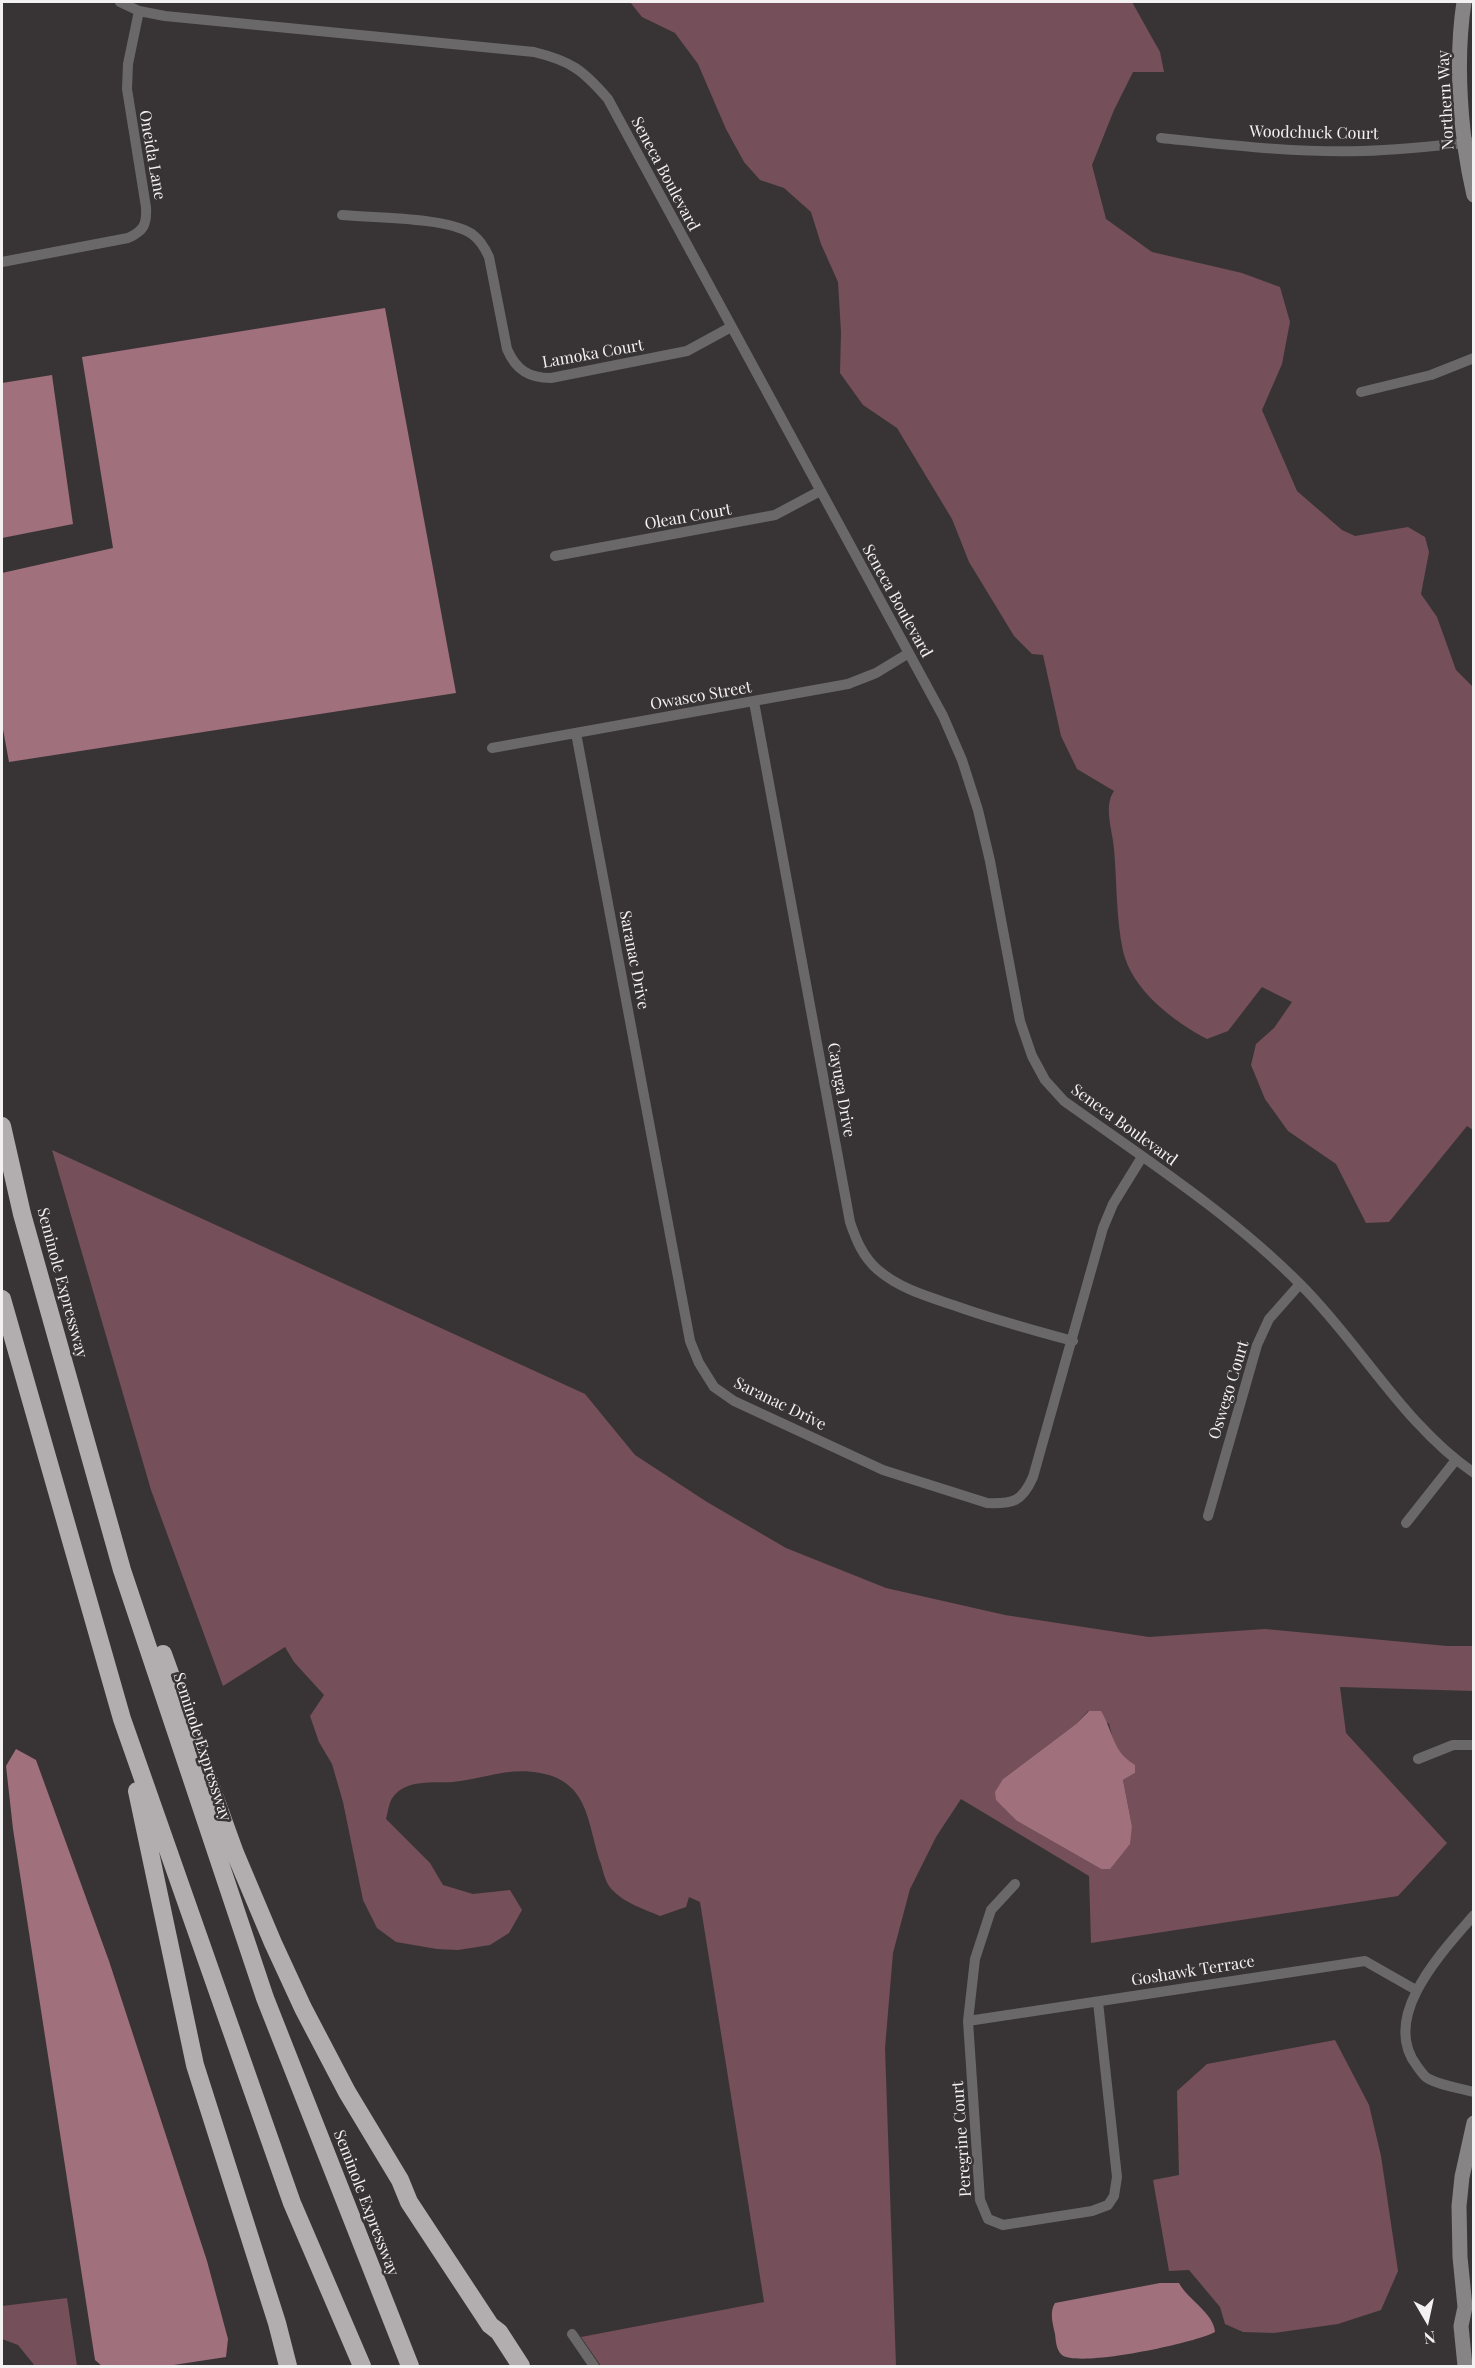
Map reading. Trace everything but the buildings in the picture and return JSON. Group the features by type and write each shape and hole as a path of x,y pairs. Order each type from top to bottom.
{"highway":[{"name":"Seminole Expressway","path":"2,1126 22,1214 122,1570 265,1998 410,2367"},
{"path":"2,1299 122,1719 292,2203 363,2367"},
{"path":"77,1416 97,1450 161,1649 221,1818 281,1963 328,2057 400,2180 417,2198 460,2263 521,2367"},
{"path":"122,1719 195,2065 277,2323 288,2367"}],"street":[{"name":"Seneca Boulevard","path":"120,2 139,11 165,16 534,52 560,58 587,75 608,99 943,716 962,760 978,810 990,861 1020,1021 1032,1056 1045,1080 1064,1101 1256,1242 1322,1307 1431,1437 1455,1461 1473,1473"},
{"name":"Northern Way","path":"1464,2 1460,48 1461,91 1469,142 1473,195"},
{"name":"Oneida Lane","path":"2,262 128,238 141,233 147,222 127,89 128,64 139,11"},
{"name":"Woodchuck Court","path":"1161,138 1258,148 1319,151 1403,149 1469,142"},
{"name":"Lamoka Court","path":"342,215 446,224 471,234 483,245 489,257 510,355 523,372 537,378 551,378 687,351 731,327"},
{"path":"1361,393 1431,375 1473,358"},
{"name":"Olean Court","path":"555,556 776,515 820,491"},
{"name":"Owasco Street","path":"492,748 848,684 876,672 909,653"},
{"name":"Cayuga Drive","path":"754,702 848,1211 855,1238 864,1254 876,1268 890,1279 914,1292 987,1317 1073,1341"},
{"name":"Saranac Drive","path":"576,733 690,1341 699,1363 714,1387 734,1401 883,1470 987,1503 1004,1504 1017,1501 1027,1491 1033,1477 1103,1228 1113,1204 1142,1157"},
{"name":"Oswego Court","path":"1208,1516 1257,1345 1269,1319 1300,1284"},
{"path":"1406,1523 1455,1461"},
{"path":"1418,1758 1453,1745 1473,1745"},
{"name":"Peregrine Court","path":"1015,1884 991,1910 975,1959 969,2021 980,2200 988,2219 1003,2225 1092,2211 1108,2205 1114,2196 1117,2177 1098,2002"},
{"path":"1473,1915 1441,1954 1416,1990 1404,2029 1409,2056 1428,2079 1473,2092"},
{"name":"Goshawk Terrace","path":"969,2021 1365,1961 1416,1990"},
{"path":"1465,2367 1461,2326 1469,2313 1460,2257 1459,2206 1462,2177 1473,2123"},
{"path":"572,2334 594,2367"}],"shaded area":[{"path":"630,2 1132,2 1160,52 1164,72 1133,72 1114,110 1092,165 1106,219 1152,252 1242,273 1280,287 1290,322 1282,364 1262,410 1297,491 1342,530 1355,536 1408,527 1425,537 1429,552 1421,594 1437,617 1456,670 1473,687 1473,1130 1467,1126 1389,1222 1366,1223 1336,1164 1288,1131 1265,1099 1251,1065 1256,1044 1274,1028 1292,1002 1262,987 1228,1031 1207,1039 1168,1014 1135,979 1123,951 1119,926 1109,811 1114,791 1077,769 1061,736 1043,655 1032,654 1014,636 969,562 952,519 897,428 863,405 840,373 841,332 838,282 821,244 811,212 784,188 760,180 744,162 726,129 698,64 675,33 642,17"},
{"path":"385,308 456,693 9,762 2,724 2,573 113,548 82,357"},
{"path":"52,375 73,524 2,538 2,383"},
{"path":"52,1150 585,1394 635,1455 707,1502 786,1548 886,1588 1005,1615 1149,1637 1265,1629 1447,1646 1473,1646 1473,1691 1340,1687 1346,1733 1447,1843 1398,1896 1091,1943 1089,1876 961,1799 936,1837 910,1889 893,1953 885,2048 896,2366 601,2366 581,2337 764,2302 700,1902 689,1897 686,1907 660,1916 632,1904 614,1892 606,1881 589,1820 578,1795 569,1785 556,1778 540,1773 518,1771 464,1781 421,1783 405,1787 392,1799 386,1819 430,1863 443,1885 473,1894 510,1890 522,1910 509,1933 490,1945 458,1950 396,1942 377,1928 363,1900 343,1802 332,1764 319,1742 310,1716 324,1695 294,1662 285,1647 223,1686 151,1490","holes":["1088,1711 1109,1724 1114,1743 1135,1773 1123,1780 1132,1826 1101,1869 1017,1821 1003,1779 1076,1724"]},
{"path":"1089,1711 1101,1711 1118,1748 1127,1760 1135,1765 1135,1773 1123,1780 1132,1826 1130,1844 1110,1869 1101,1869 1017,1821 996,1800 995,1792 1003,1779 1076,1724"},
{"path":"16,1749 36,1760 109,1961 207,2261 228,2339 226,2357 167,2366 102,2366 95,2360 13,1829 6,1766"},
{"path":"1335,2040 1369,2105 1381,2156 1398,2271 1381,2310 1338,2324 1274,2333 1243,2332 1225,2324 1220,2307 1189,2270 1169,2271 1153,2180 1179,2175 1177,2091 1207,2064"},
{"path":"1160,2283 1179,2283 1206,2313 1214,2325 1215,2332 1162,2348 1113,2356 1073,2358 1060,2353 1052,2318 1055,2303"},
{"path":"67,2298 77,2366 35,2366 18,2345 2,2339 2,2306"}]}
